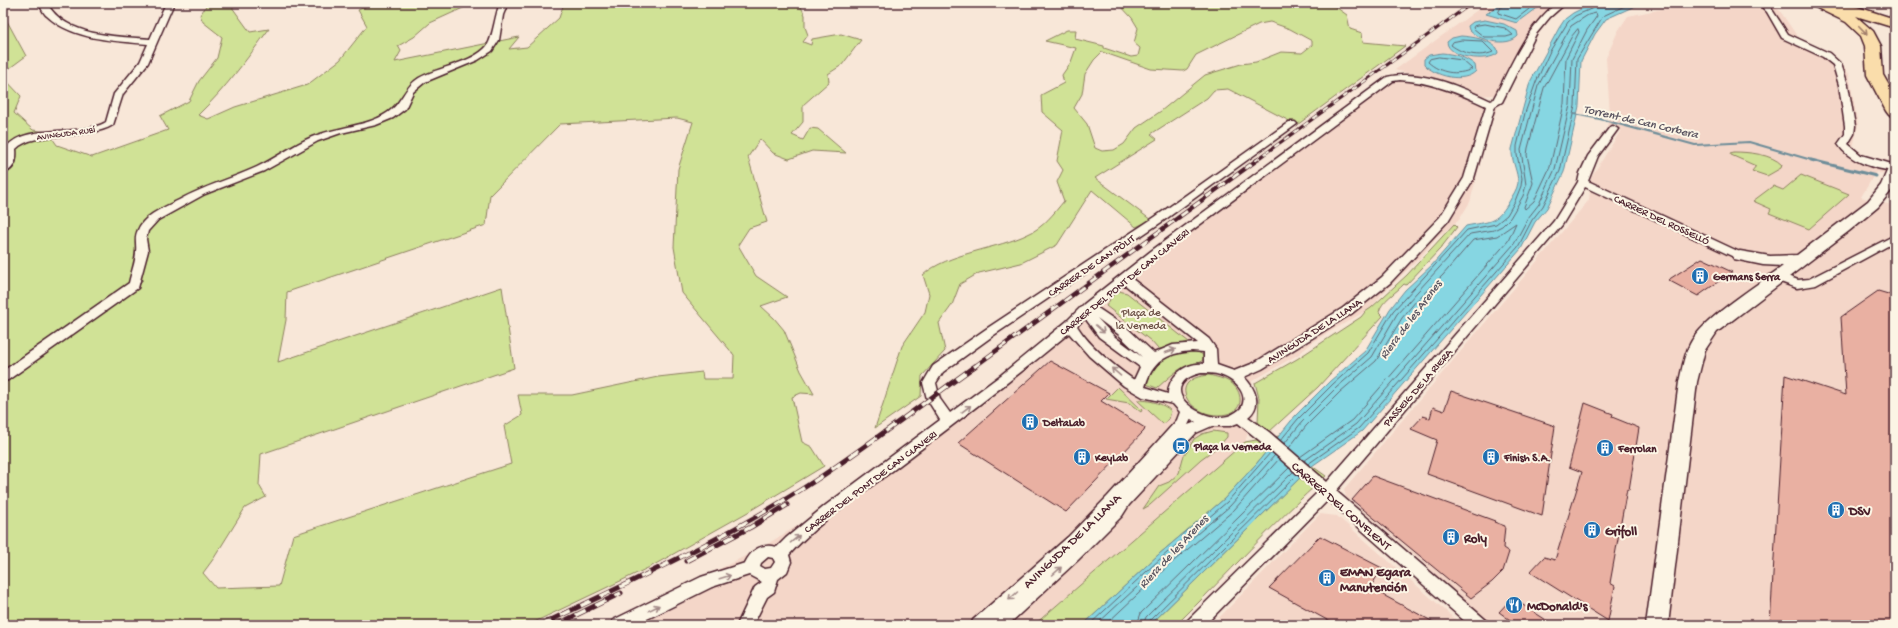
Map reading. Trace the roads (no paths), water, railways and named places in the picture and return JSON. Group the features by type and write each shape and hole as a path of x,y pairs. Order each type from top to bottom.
{"highway":[{"path":"1818,3 1851,19 1868,34 1873,46 1875,75 1895,111"},
{"path":"1832,3 1895,24"},
{"path":"1846,3 1895,18"},
{"path":"1875,75 1895,84"}],"main road":[{"path":"1657,625 1685,399 1696,350 1699,343 1711,328 1844,228 1878,199 1888,186 1895,168"},
{"path":"1740,256 1756,260 1778,262 1800,260"},
{"path":"1740,256 1777,278"},
{"path":"1756,260 1777,278"}],"street":[{"path":"43,3 48,13 58,20 84,33 152,42"},
{"name":"AVINGUDA RUBÍ","path":"3,170 11,163 13,159 11,148 16,143 36,137 97,130 110,123 119,94 144,62 170,3"},
{"path":"3,377 134,285 142,252 141,239 143,230 154,218 201,192 260,169 316,139 338,131 372,123 390,116 402,107 409,91 422,80 475,58 489,49 495,40 499,15 504,3"},
{"name":"AVINGUDA DE LA LLANA","path":"1238,380 1347,311 1386,280 1444,220 1469,178 1491,101 1532,33 1547,15 1562,3"},
{"path":"1762,3 1772,11 1780,30 1785,36 1824,56 1838,66 1844,85 1850,127 1850,135 1843,144 1846,149 1860,158 1895,168"},
{"name":"CARRER DEL PONT DE CAN CLAVERI","path":"780,554 791,542 831,509 1006,378 1070,325 1088,307 1155,253 1390,79 1400,77 1425,80 1491,101"},
{"name":"CARRER DE CAN PÒLIT","path":"949,422 943,416 930,388 929,383 938,369 990,332 1159,220 1292,124"},
{"name":"PASSEIG DE LA RIERA","path":"1194,625 1322,487 1558,223 1583,182 1585,173 1593,156 1613,129"},
{"name":"CARRER DEL ROSSELLÓ","path":"1583,182 1740,256"},
{"path":"1777,278 1797,284 1812,282 1895,238"},
{"path":"1124,278 1205,342 1210,349 1211,369"},
{"path":"1088,307 1094,324 1136,359 1150,363"},
{"path":"1070,325 1073,331 1095,354 1130,384 1148,394 1176,400"},
{"path":"1138,389 1143,372 1150,363 1167,350 1200,346 1210,349"},
{"path":"1200,368 1219,370 1238,380 1249,393 1251,402 1247,411 1240,418 1223,422 1210,422 1186,412 1176,400 1174,386 1176,381 1182,374 1200,368"},
{"name":"AVINGUDA DE LA LLANA","path":"979,625 1073,542 1108,506 1183,422 1186,412"},
{"name":"CARRER DEL CONFLENT","path":"1240,418 1264,436 1480,625"},
{"name":"AVINGUDA DE LA LLANA","path":"997,625 1074,556 1117,512 1124,501 1191,429 1210,422"},
{"path":"619,625 707,582 761,572 779,571 783,565 783,558 780,554 773,551 761,553 756,556 761,572 768,587 761,592 745,625"}],"water":[{"path":"1501,3 1544,3 1517,23 1486,14"},
{"name":"Riera de les Arenes","path":"1597,3 1651,3 1635,6 1606,19 1595,34 1581,61 1579,106 1564,172 1547,208 1535,222 1521,249 1362,431 1312,466 1150,625 1083,625 1158,555 1224,499 1257,463 1295,416 1330,381 1365,351 1390,309 1405,290 1432,265 1466,226 1491,221 1500,215 1516,191 1518,183 1512,149 1530,82 1565,19 1585,7"},
{"path":"1485,20 1504,24 1517,31 1518,36 1507,42 1500,42 1479,37 1469,30 1468,26 1473,22"},
{"path":"1461,36 1489,42 1497,48 1498,53 1486,58 1478,58 1461,55 1454,52 1449,47 1447,42 1452,38"},
{"path":"1442,53 1455,55 1468,60 1475,65 1476,71 1471,75 1464,77 1449,77 1435,72 1424,64 1424,59 1429,55"}],"waterway":[{"name":"Torrent de Can Corbera","path":"1574,114 1600,119 1695,145 1749,142 1815,161"},
{"name":"Torrent de Can Corbera","path":"1815,161 1876,176"}],"railway":[{"path":"1255,161 1472,3"},
{"path":"974,367 1257,160"},
{"path":"541,625 681,557 783,501 856,452 975,366"},
{"path":"686,561 751,527 787,505"},
{"path":"556,625 621,593"}],"place":[{"name":"Germans Serra","path":"1700,276"},
{"name":"DeltaLab","path":"1030,422"},
{"name":"Plaça la Verneda","path":"1181,446"},
{"name":"Ferrolan","path":"1605,448"},
{"name":"KeyLab","path":"1082,457"},
{"name":"Finish S.A.","path":"1491,457"},
{"name":"DSV","path":"1836,510"},
{"name":"Grifoll","path":"1592,530"},
{"name":"Roly","path":"1451,537"},
{"name":"EMAN Egara Manutención","path":"1327,578"},
{"name":"McDonald's","path":"1514,605"}],"park label":[{"name":"Plaça de la Verneda","path":"1141,318"}]}
